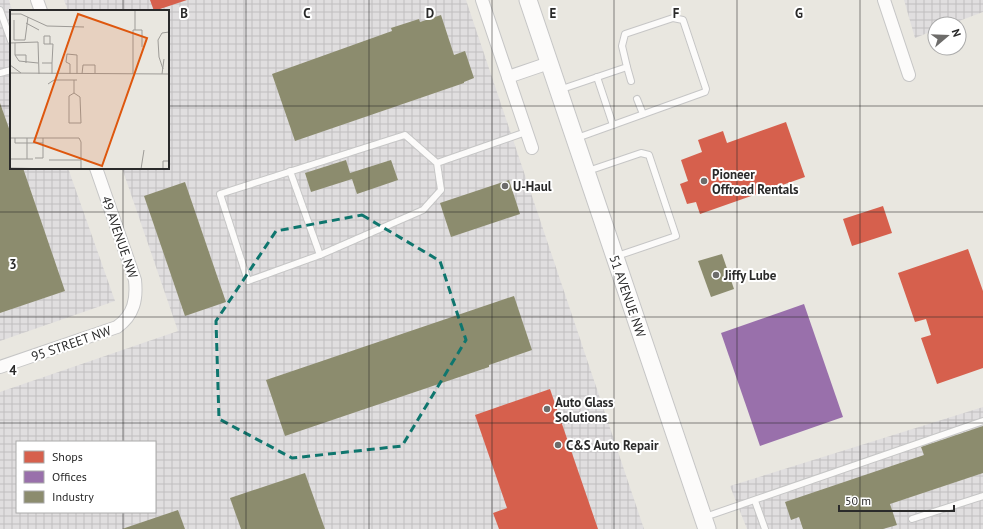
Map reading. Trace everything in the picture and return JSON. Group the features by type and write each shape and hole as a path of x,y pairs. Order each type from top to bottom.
{"main road":[{"name":"51 AVENUE NW","path":"528,0 705,523"}],"street":[{"path":"37,0 41,10"},
{"path":"482,0 532,148"},
{"path":"884,0 909,75"},
{"path":"508,77 549,62"},
{"name":"49 AVENUE NW","path":"96,169 135,280 137,291 134,308"},
{"name":"95 STREET NW","path":"0,367 117,327 128,317 134,308"}],"lane":[{"path":"0,10 10,38"},
{"path":"575,138 705,92 706,89 684,20 673,18 626,34 622,46 631,80"},
{"path":"559,90 627,67"},
{"path":"0,73 10,70"},
{"path":"596,77 613,125"},
{"path":"637,99 643,114"},
{"path":"437,163 526,132"},
{"path":"405,135 437,163 440,190 423,210 320,255 248,281 220,194 290,171 405,135"},
{"path":"586,172 645,153 649,155 654,169 676,236 615,257"},
{"path":"290,171 320,255"},
{"path":"705,523 754,501 983,421"},
{"path":"912,519 983,496"},
{"path":"754,501 765,529"}],"highlighted area":[{"path":"362,215 440,261 466,340 402,446 292,458 219,419 216,321 276,231"}],"shaded area":[{"path":"0,0 9,0 12,10 10,10 10,169 68,169 115,301 0,341"},
{"path":"64,0 466,0 644,529 0,529 0,392 178,331 122,169 169,169 169,10 68,10"},
{"path":"904,0 983,0 983,12 967,18 967,16 927,16 927,33 915,38"},
{"path":"983,407 983,529 747,529 730,486"}],"building: Shops":[{"path":"150,0 187,0 157,10 154,10"},
{"path":"786,122 805,177 700,214 696,202 687,204 680,184 688,181 681,160 702,152 698,140 723,131 727,143"},
{"path":"883,206 892,233 852,246 843,219"},
{"path":"968,249 983,291 983,368 937,384 921,338 931,335 926,319 915,322 898,273"},
{"path":"550,389 598,529 499,529 493,513 507,508 475,415"}],"building: Offices":[{"path":"804,304 843,417 760,446 721,333"}],"building: Industry":[{"path":"441,15 454,55 465,51 474,78 464,83 295,141 272,74 392,31 391,28 419,19 420,22"},
{"path":"0,103 10,131 10,169 23,169 65,291 0,313"},
{"path":"346,160 350,173 391,160 398,180 357,194 352,179 311,192 305,173"},
{"path":"509,180 520,214 451,237 440,203"},
{"path":"185,182 226,302 185,316 144,196"},
{"name":"Jiffy Lube","path":"722,254 734,289 711,297 698,261"},
{"path":"514,296 532,350 489,365 489,367 285,436 266,380"},
{"path":"983,426 983,473 890,504 897,525 883,529 803,529 799,517 791,520 785,502 924,455 921,447"},
{"path":"305,473 325,529 241,529 230,498"},
{"path":"178,510 185,529 122,529"}],"place":[{"name":"Pioneer Offroad Rentals","path":"704,181"},
{"name":"U-Haul","path":"505,186"},
{"name":"Jiffy Lube","path":"716,275"},
{"name":"Auto Glass Solutions","path":"547,409"},
{"name":"C&S Auto Repair","path":"558,445"}]}
